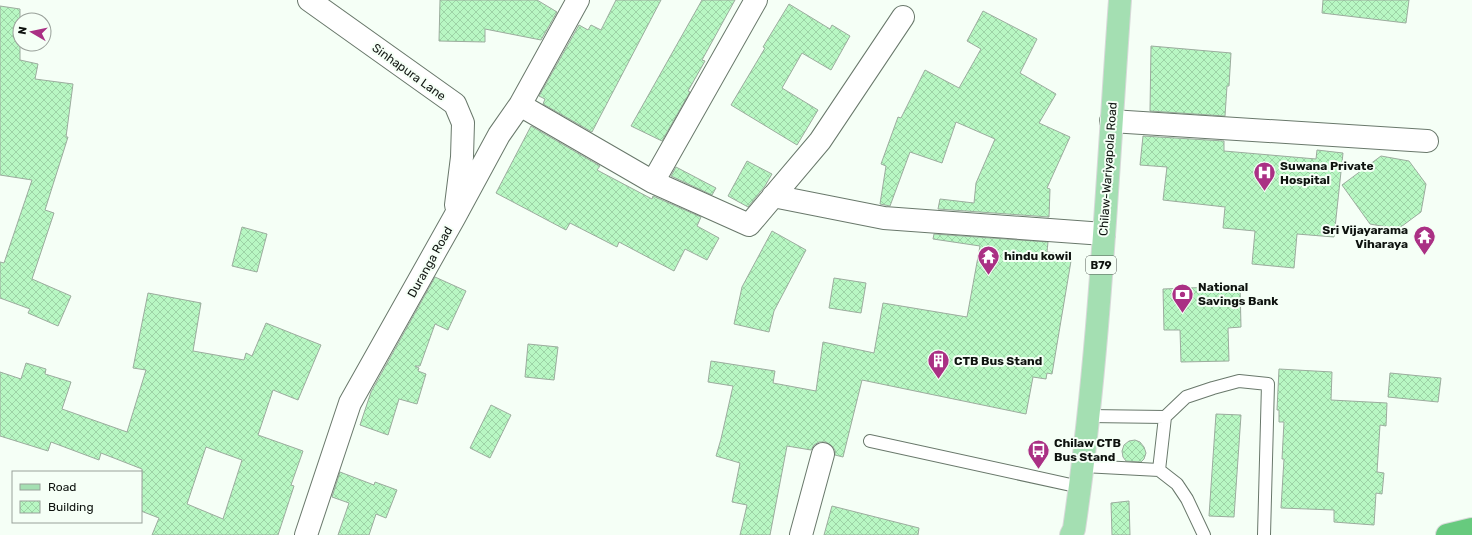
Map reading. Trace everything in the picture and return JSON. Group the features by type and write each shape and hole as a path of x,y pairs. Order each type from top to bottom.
{"highway":[{"path":"1447,535 1472,529"}],"main road":[{"name":"Chilaw-Wariyapola Road","path":"1073,533 1089,416 1104,234 1120,0"}],"street":[{"name":"Sinhapura Lane","path":"309,0 455,104 463,123 462,157 454,218"},
{"name":"Duranga Road","path":"306,535 350,403 499,135 520,105 578,0"},
{"path":"653,182 756,0"},
{"path":"520,105 653,182 749,225 820,141 903,17"},
{"path":"1111,121 1427,141"},
{"path":"773,196 884,218 1104,234"},
{"path":"801,535 823,454"}],"lane":[{"path":"1159,470 1164,417 1186,397 1239,381 1268,384 1264,535"},
{"path":"1089,416 1164,417"},
{"path":"870,441 1080,487"},
{"path":"1083,466 1159,470 1177,484 1187,499 1204,535"}],"building":[{"path":"440,0 537,0 557,12 541,40 485,29 485,42 439,41"},
{"path":"616,0 661,0 592,132 543,104 545,99 539,96 579,25 588,30 591,25 601,30"},
{"path":"702,0 735,0 702,60 705,61 688,91 690,92 662,141 631,126"},
{"path":"1323,0 1409,0 1406,23 1322,13"},
{"path":"789,4 830,29 832,25 850,36 831,70 802,53 782,88 818,110 797,145 731,105"},
{"path":"0,6 20,9 20,12 12,12 12,52 20,52 20,60 38,64 35,79 73,84 66,137 68,137 45,210 54,213 32,279 71,296 58,326 28,313 30,309 0,298 0,262 4,263 32,180 0,175"},
{"path":"983,11 1037,39 1020,73 1056,94 1039,123 1070,137 1047,188 1050,189 1049,217 938,209 940,199 974,203 976,183 995,139 956,122 942,163 910,152 890,206 880,204 886,166 881,164 898,117 901,118 925,70 959,88 981,49 967,41"},
{"path":"1151,46 1231,53 1225,116 1150,111"},
{"path":"531,126 600,166 597,170 652,199 653,196 701,217 697,226 719,238 707,260 685,249 674,271 619,242 617,247 570,223 566,230 496,193"},
{"path":"1143,136 1224,141 1224,151 1316,159 1317,150 1343,153 1334,237 1297,234 1294,268 1252,264 1255,231 1223,228 1225,207 1163,200 1167,167 1140,165"},
{"path":"1381,156 1409,161 1426,184 1421,212 1398,229 1370,224 1342,185"},
{"path":"747,161 772,174 765,186 748,207 728,196"},
{"path":"676,167 716,188 712,195 671,176"},
{"path":"242,227 267,234 257,272 232,266"},
{"path":"772,231 806,250 774,311 769,332 734,324 742,287"},
{"path":"934,234 1048,242 1047,252 1072,255 1052,374 1047,373 1046,379 1033,377 1026,414 862,380 843,457 835,455 835,450 826,442 819,442 814,445 811,450 787,446 770,535 740,535 747,505 732,502 740,463 716,456 733,386 708,382 711,361 775,371 773,383 816,391 823,342 874,353 883,303 967,317 980,246 933,239"},
{"path":"435,277 466,291 448,330 435,324 420,366 415,366 419,368 418,371 426,374 417,404 399,399 388,435 360,425 371,392"},
{"path":"834,278 866,283 861,313 829,308"},
{"path":"1240,286 1241,327 1228,328 1229,361 1181,362 1180,330 1164,330 1163,289"},
{"path":"148,293 201,303 193,351 244,360 246,353 252,356 266,323 321,345 298,400 273,390 258,435 303,451 291,485 294,486 278,535 152,535 159,518 142,511 142,469 101,453 99,460 51,442 48,451 0,436 0,372 21,379 26,363 46,369 45,374 71,382 62,409 127,432 146,370 133,368","holes":["206,447 242,460 223,519 187,504"]},
{"path":"528,344 558,347 554,380 525,377"},
{"path":"1279,369 1332,372 1331,400 1387,403 1386,426 1380,425 1377,472 1384,473 1382,494 1376,493 1374,525 1334,522 1334,510 1281,508 1284,459 1282,459 1284,422 1279,422 1279,410 1277,410"},
{"path":"1390,373 1441,378 1438,402 1388,397"},
{"path":"491,405 511,415 490,458 470,448"},
{"path":"1216,414 1241,415 1234,517 1209,516"},
{"path":"1135,440 1140,442 1144,447 1146,453 1144,459 1141,462 1126,461 1123,457 1122,451 1124,445 1129,441"},
{"path":"340,472 374,485 375,482 397,490 386,518 376,514 369,535 338,535 349,503 332,497"},
{"path":"1129,501 1130,535 1112,535 1111,503"},
{"path":"832,506 919,528 918,535 824,535"}],"place":[{"name":"Suwana Private Hospital","path":"1264,192"},
{"name":"Sri Vijayarama Viharaya","path":"1424,256"},
{"name":"hindu kowil","path":"988,276"},
{"name":"National Savings Bank","path":"1183,314"},
{"name":"CTB Bus Stand","path":"939,380"},
{"name":"Chilaw CTB Bus Stand","path":"1039,470"}]}
